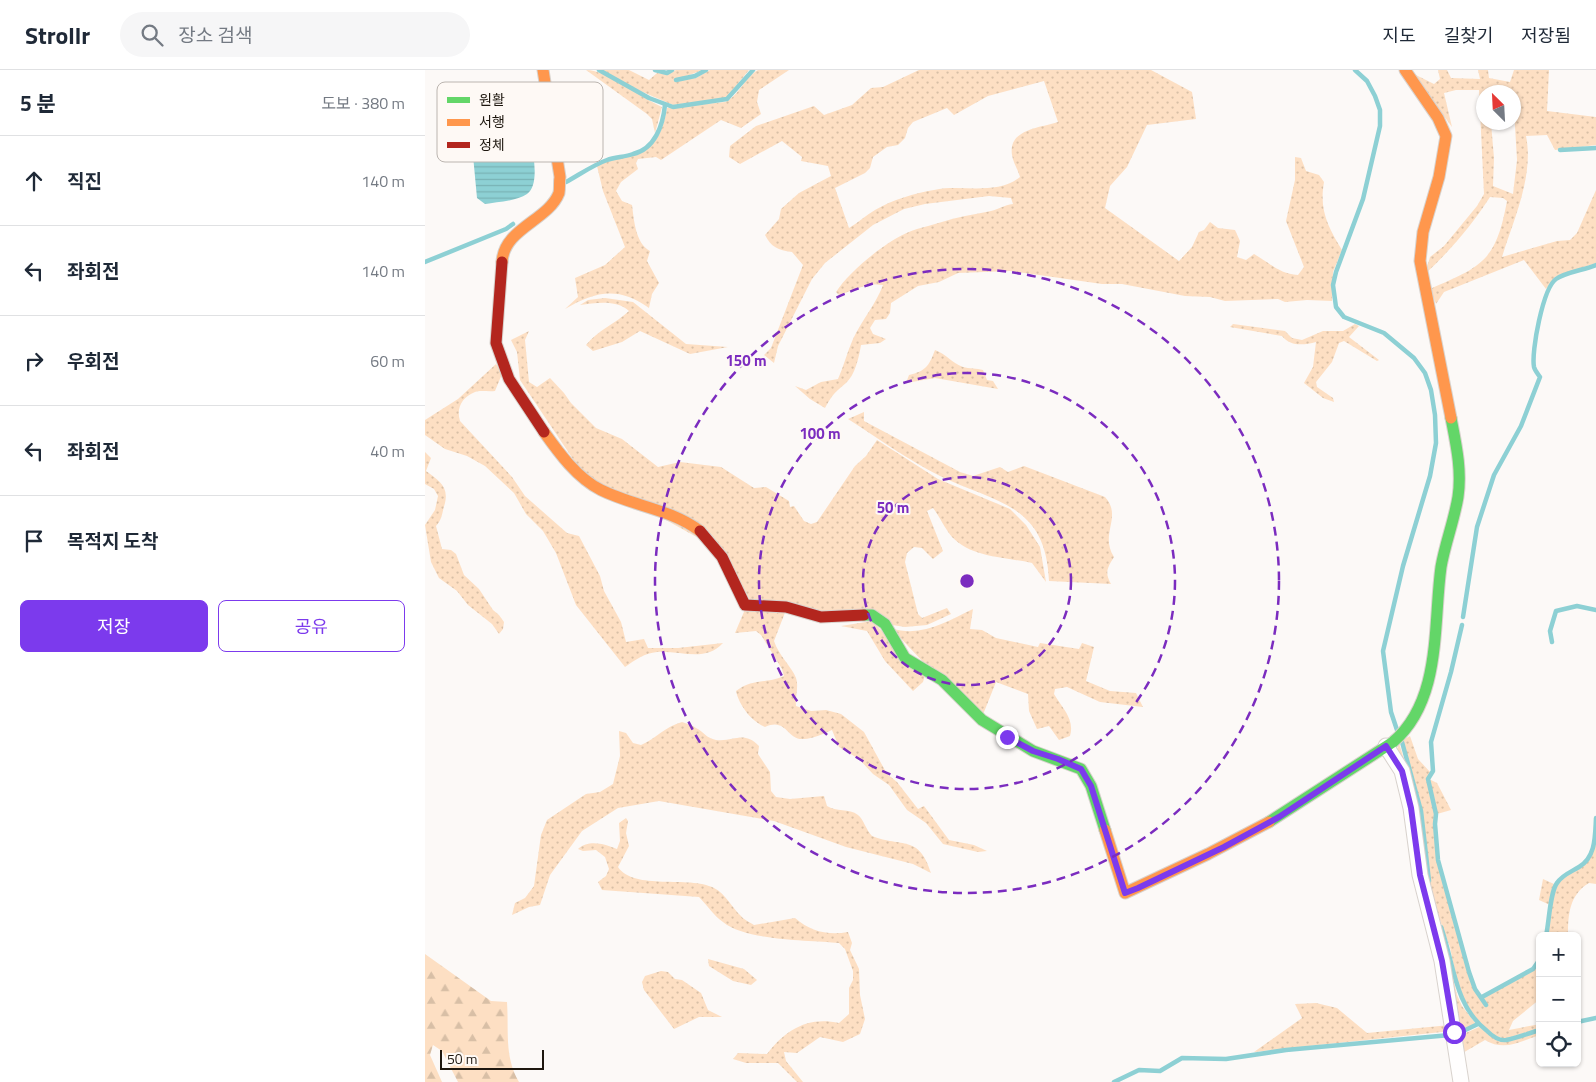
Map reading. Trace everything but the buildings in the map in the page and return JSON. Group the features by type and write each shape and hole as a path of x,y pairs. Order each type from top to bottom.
{"street":[{"path":"558,162 560,177 559,192 553,201 507,244 502,256 496,343 497,356 527,411 580,476 597,488 689,522 703,533 717,550 745,604 757,607 786,607 821,617 872,615 885,624 905,658 925,668 942,680 982,720 1007,737 1033,751 1081,769 1091,786 1125,893 1224,847 1272,821 1386,746 1411,723 1426,683 1438,617 1440,576 1459,487 1456,445 1429,302 1421,273 1420,251 1424,226 1438,184 1446,133 1437,116 1416,90 1405,70"},
{"path":"1386,746 1402,771 1411,808 1420,875 1442,961 1461,1082"}],"green space":[{"path":"586,70 595,71 614,79 662,107 655,133 652,119 647,114"},
{"path":"603,70 629,70 649,80 657,73 668,74 676,70 703,70 673,81 676,81 696,78 710,70 749,70 726,98 673,105 631,87"},
{"path":"758,70 789,70 759,90 757,102 761,114 741,128 721,120 661,160 656,157 638,159 636,163 638,169 621,182 616,191 622,201 632,205 638,237 650,251 647,261 659,283 652,294 649,308 627,296 607,294 587,298 565,309 578,297 575,278 605,265 625,247 603,191 597,166 650,146 657,138 663,126 667,108 725,102 734,96 753,73"},
{"path":"919,70 1151,70 1192,92 1196,119 1147,125 1127,167 1110,186 1105,208 1179,261 1192,247 1199,232 1204,230 1210,222 1218,228 1235,230 1240,241 1237,257 1246,260 1254,254 1285,273 1298,275 1304,267 1286,221 1295,180 1295,157 1301,158 1306,171 1319,175 1324,182 1323,201 1326,218 1342,250 1333,272 1332,301 1307,300 1285,302 1278,299 1225,301 1210,297 1185,296 1122,284 1102,284 1010,271 958,273 939,282 918,286 891,303 890,313 886,319 875,320 870,328 873,334 886,339 880,343 861,345 852,375 834,394 825,408 810,399 795,386 806,390 821,382 838,379 853,339 877,299 883,285 870,284 839,295 836,292 842,283 872,255 907,233 1013,204 1011,198 989,196 925,204 904,209 873,225 825,263 812,279 778,346 774,363 764,355 771,348 803,265 792,252 775,247 765,235 779,219 781,209 799,193 831,176 828,166 801,161 802,157 782,141 740,164 729,157 730,146 756,126 814,106 824,115 852,105 871,88 883,87","holes":["1044,81 1058,122 1034,128 1020,135 1015,140 1012,146 1012,155 1020,177 1011,183 989,188 944,188 911,195 882,206 849,228 835,188 865,173 870,168 873,157 887,147 898,145 905,138 908,128 913,122 947,108 954,115 988,96"]},
{"path":"1438,70 1447,70 1451,78 1480,79 1478,70 1488,70 1489,78 1510,82 1514,70 1549,70 1547,111 1596,117 1596,145 1555,150 1547,135 1526,136 1528,151 1525,182 1522,197 1502,257 1557,241 1570,240 1577,233 1596,190 1596,263 1555,277 1546,289 1524,260 1444,292 1436,304 1430,289 1475,267 1492,249 1498,237 1507,201 1503,198 1490,197 1460,237 1425,274 1430,257 1444,246 1477,206 1484,194 1481,130 1492,130 1494,158 1493,186 1513,194 1517,160 1515,130 1521,130 1521,85 1476,85 1476,90 1456,90 1444,93 1452,127 1412,73 1434,84 1440,79"},
{"path":"605,298 633,302 686,344 728,347 690,354 640,331 622,342 593,351 586,345 596,335 629,311 612,303 580,305 588,300"},
{"path":"1233,324 1285,331 1292,338 1302,340 1323,331 1343,331 1355,324 1359,326 1349,337 1379,360 1377,361 1344,341 1339,343 1332,362 1316,382 1317,387 1333,398 1334,402 1323,398 1304,383 1313,367 1316,342 1294,344 1282,336 1230,327"},
{"path":"529,331 525,340 529,382 537,387 550,378 596,428 622,439 658,467 680,462 721,467 754,488 766,487 789,501 790,507 794,506 804,521 811,524 817,522 855,466 866,456 877,440 938,479 1010,509 1026,525 1040,547 1046,582 1032,563 990,556 960,544 949,534 933,508 927,511 943,551 933,559 922,548 914,547 907,553 905,562 918,614 922,618 947,608 951,614 927,625 905,627 752,603 720,550 583,474 520,380 517,352 511,340"},
{"path":"935,350 963,367 983,370 987,380 993,381 998,389 935,378 906,383 909,375 919,372 926,367"},
{"path":"496,364 502,374 495,391 477,391 463,400 459,412 460,421 512,477 525,496 567,533 579,536 600,576 604,591 621,622 626,642 644,639 648,648 678,648 723,643 716,649 700,654 657,652 640,657 625,667 576,605 556,553 543,531 526,514 514,493 485,466 467,456 445,449 425,435 425,420 458,399"},
{"path":"864,412 864,421 960,472 973,476 1000,467 1008,472 1024,466 1105,497 1110,504 1112,512 1109,541 1114,557 1107,573 1111,584 1049,581 1046,555 1038,535 1028,521 1014,509 928,470 848,419"},
{"path":"425,452 431,458 426,471 441,484 446,497 442,515 436,526 442,549 451,550 456,554 464,575 479,589 493,610 504,622 503,629 499,634 492,624 468,605 457,591 439,578 431,562 425,525 435,510 438,496 434,489 425,484"},
{"path":"746,607 786,610 774,641 796,678 796,706 811,711 826,710 841,714 864,732 887,774 897,782 918,809 924,806 949,840 974,845 987,851 978,852 943,844 926,823 907,810 889,785 873,774 859,759 839,747 832,730 811,738 798,739 783,727 772,725 765,727 750,717 740,702 736,691 748,684 784,676 782,669 761,635 756,631 735,633"},
{"path":"973,609 970,629 982,630 996,638 1038,647 1040,643 1079,649 1082,643 1094,647 1086,681 1110,691 1136,693 1143,707 1100,702 1067,687 1055,689 1054,694 1071,724 1070,736 1059,740 1049,726 1037,729 1029,711 1028,694 996,682 982,717 926,665 891,628 902,631 923,630"},
{"path":"872,621 925,675 923,682 913,691 885,661 867,631 841,626"},
{"path":"682,722 693,726 716,740 743,738 753,741 759,746 758,754 770,772 771,791 776,797 790,799 824,796 827,806 834,809 851,811 858,815 872,836 915,847 921,852 931,873 913,864 846,847 774,821 659,801 618,808 582,831 550,875 540,905 529,907 512,915 515,903 525,898 534,886 541,835 547,820 586,794 600,792 613,784 620,756 619,731 626,733 633,743 641,745 670,727"},
{"path":"1410,736 1418,759 1431,773 1427,779 1434,808 1437,861 1474,990 1486,1007 1483,998 1513,979 1531,972 1536,966 1536,1002 1513,1021 1509,1030 1536,1025 1536,1029 1505,1039 1493,1035 1480,1024 1465,1006 1459,992 1450,947 1438,915 1430,885 1422,811 1403,740"},
{"path":"1399,743 1411,782 1427,885 1435,917 1447,950 1457,995 1462,1006 1476,1024 1457,1031 1397,750"},
{"path":"1429,779 1437,783 1451,810 1437,814"},
{"path":"626,818 628,821 626,833 629,846 618,867 626,874 636,879 703,884 714,888 722,894 742,917 754,925 795,918 813,929 826,933 848,932 852,943 850,950 859,969 860,995 865,1019 860,1034 843,1042 820,1037 797,1053 784,1052 786,1061 803,1082 797,1082 778,1063 746,1063 733,1059 738,1053 767,1054 781,1038 798,1027 807,1023 817,1022 839,1023 849,1014 849,988 853,980 853,971 845,949 839,943 795,940 747,933 723,922 699,897 602,890 598,882 606,876 609,869 605,857 596,850 583,851 578,849 592,843 617,849 620,841 619,823"},
{"path":"1596,839 1596,884 1589,883 1577,893 1569,913 1568,932 1549,932 1556,887 1564,876 1586,863 1594,850"},
{"path":"1543,879 1554,884 1550,905 1539,900"},
{"path":"425,954 491,1001 507,1002 509,1053 514,1073 519,1082 458,1082 442,1051 433,1045 430,1055 442,1082 425,1082"},
{"path":"708,959 744,969 757,980 751,985 733,981 709,966"},
{"path":"661,971 668,972 675,979 682,980 701,993 708,1010 722,1017 699,1017 674,1029 644,990 642,982 645,976"},
{"path":"1316,1003 1337,1008 1367,1033 1450,1025 1451,1031 1254,1052 1302,1018 1295,1004"},
{"path":"1479,1027 1501,1042 1536,1033 1536,1036 1506,1045 1499,1045 1485,1040 1461,1054 1459,1036"}],"water":[{"path":"474,162 535,162 532,188 527,194 507,201 485,204 477,198"}],"waterway":[{"path":"599,70 649,98 673,107 727,99 753,70"},
{"path":"655,70 667,73 672,70"},
{"path":"676,80 695,76 706,70"},
{"path":"1355,70 1367,81 1375,96 1380,110 1380,126 1363,199 1336,272 1333,285 1336,307 1344,317 1384,333 1414,358 1425,373 1431,390 1435,415 1436,443 1430,476 1403,566 1383,651 1391,712 1397,730"},
{"path":"603,162 627,156 647,147 657,135 665,105"},
{"path":"1560,150 1596,148"},
{"path":"566,182 602,162"},
{"path":"425,262 506,229 513,224"},
{"path":"1463,617 1477,527 1494,475 1521,426 1540,377 1534,367 1534,348 1547,294 1556,279 1596,265"},
{"path":"1552,642 1550,631 1556,611 1577,606 1596,610"},
{"path":"1462,625 1431,742 1433,771 1428,779 1436,814 1438,860 1469,972 1475,989 1486,1005"},
{"path":"1402,742 1421,811 1429,881"},
{"path":"1547,932 1551,900 1555,887 1561,878 1585,863 1589,858 1592,852 1596,818"},
{"path":"1441,927 1456,983 1467,1008 1475,1020 1493,1036 1503,1040 1536,1031"},
{"path":"1482,997 1533,969 1536,965"},
{"path":"1581,1021 1596,1018"},
{"path":"1459,1033 1478,1024"},
{"path":"1114,1082 1139,1070 1160,1071 1182,1058 1226,1059 1286,1050 1450,1035"}],"traffic: fast":[{"path":"1269,822 1393,742 1409,725 1420,705 1428,683 1432,660 1441,567 1458,497 1459,467 1451,418"},
{"path":"864,615 872,615 885,624 905,658 942,680 982,720 1033,751 1081,769 1091,786 1105,830"}],"traffic: slow":[{"path":"543,70 545,82"},
{"path":"1405,70 1438,118 1446,136 1439,177 1423,232 1420,261 1451,418"},
{"path":"502,262 510,241 546,211 559,193 560,177 558,162"},
{"path":"544,432 576,472 592,485 613,495 677,518 700,531"},
{"path":"1105,830 1125,893 1208,854 1269,822"}],"traffic: jam":[{"path":"502,262 496,343 509,379 544,432"},
{"path":"700,531 722,557 745,605 786,607 821,617 864,615"}],"route":[{"path":"1007,737 1033,751 1081,769 1091,786 1125,893 1224,847 1279,817 1386,746 1402,771 1411,808 1420,875 1442,961 1454,1032"}]}
